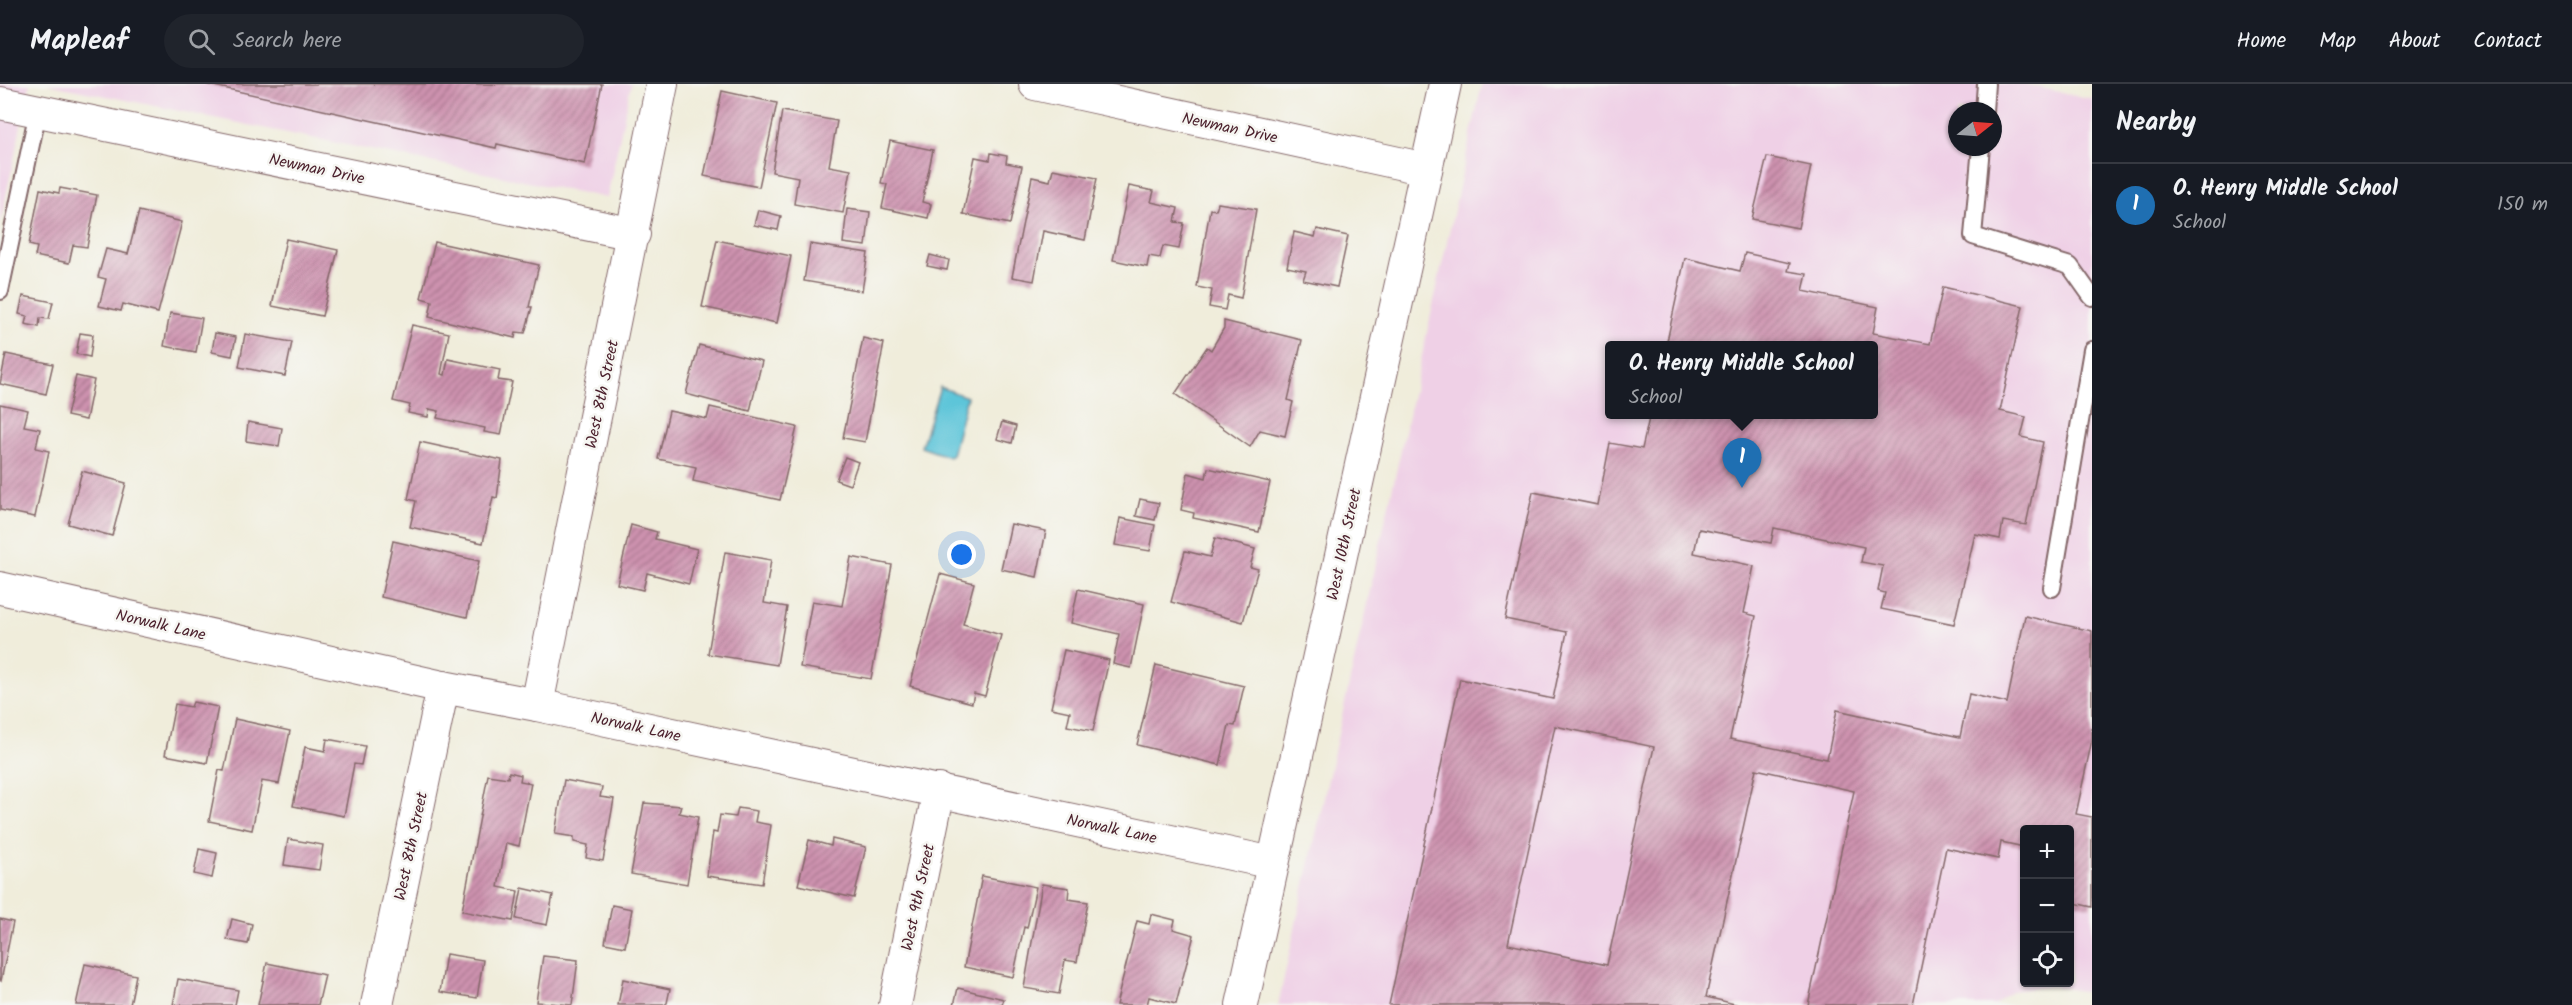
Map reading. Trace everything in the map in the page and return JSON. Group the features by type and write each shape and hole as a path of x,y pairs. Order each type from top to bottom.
{"street":[{"name":"West 8th Street","path":"537,705 662,84"},
{"name":"Newman Drive","path":"1035,84 1426,169"},
{"name":"West 10th Street","path":"1242,1005 1445,84"},
{"name":"Newman Drive","path":"0,103 633,234"},
{"name":"Norwalk Lane","path":"0,588 443,687 939,790 1273,863"},
{"name":"West 8th Street","path":"377,1005 443,687"},
{"name":"West 9th Street","path":"895,1005 939,790"}],"lane":[{"path":"1985,102 1986,84"},
{"path":"0,291 38,111"},
{"path":"1980,156 1973,236 2070,266 2092,297"},
{"path":"2052,588 2092,350"}],"shaded area":[{"path":"0,84 30,84 0,224"},
{"path":"47,84 631,84 607,198"},
{"path":"1482,84 2022,84 2092,99 2092,993 2059,987 2074,987 2074,825 2020,825 2020,987 2045,987 2012,991 1995,1005 1278,1005"}],"water":[{"path":"940,387 967,397 952,455 949,457 921,447"}],"building":[{"path":"205,84 602,84 585,164 497,144 496,148"},
{"path":"722,91 777,103 759,187 704,176"},
{"path":"782,111 837,121 829,166 851,170 843,213 794,204 798,177 772,172"},
{"path":"890,141 933,150 922,202 931,204 928,218 882,208 887,184 881,183"},
{"path":"991,153 1007,156 1006,163 1022,166 1010,224 963,214 975,157 990,160"},
{"path":"1767,157 1811,166 1798,228 1752,219"},
{"path":"1053,169 1097,178 1085,240 1043,231 1034,281 1012,277 1032,177 1050,181"},
{"path":"1129,186 1154,191 1151,202 1178,208 1175,222 1184,223 1179,249 1163,246 1160,258 1149,256 1147,267 1113,260"},
{"path":"60,188 97,195 87,247 73,245 69,263 35,256 37,247 29,245 40,189 59,193"},
{"path":"1218,203 1256,209 1241,298 1228,295 1225,310 1209,307 1212,290 1197,287 1210,209 1216,210"},
{"path":"847,209 870,212 866,246 843,243"},
{"path":"758,210 781,216 778,230 754,225"},
{"path":"139,211 182,222 158,313 123,304 121,311 99,306 106,279 98,277 106,249 128,254"},
{"path":"1317,229 1348,236 1337,287 1303,280 1306,271 1287,267 1294,232 1315,237"},
{"path":"286,239 338,250 322,316 272,306"},
{"path":"717,240 791,256 777,323 702,307"},
{"path":"435,242 539,265 525,333 516,332 515,338 429,317 432,301 421,298"},
{"path":"810,244 868,253 862,291 804,281"},
{"path":"1745,253 1790,263 1788,271 1807,274 1803,291 1878,307 1873,333 1930,344 1943,287 2023,306 2000,411 2026,417 2021,437 2043,442 2026,525 2003,521 2000,539 1975,534 1954,624 1881,609 1885,593 1878,591 1883,566 1861,562 1864,547 1774,528 1771,543 1699,529 1694,553 1754,566 1744,613 1756,616 1730,739 1827,759 1837,710 1960,737 1969,694 2007,703 2025,616 2092,631 2092,740 2076,814 2092,817 2092,907 2074,903 2074,825 2020,825 2020,846 2001,842 1998,859 1946,848 1913,1005 1808,1005 1854,791 1756,769 1706,997 1739,1005 1389,1005 1460,679 1553,699 1567,632 1505,619 1533,492 1598,505 1610,443 1642,449 1649,419 1878,419 1878,341 1667,341 1685,258 1740,271","holes":["1555,726 1654,747 1607,965 1508,944"]},
{"path":"930,255 949,260 947,270 927,266"},
{"path":"23,296 53,302 49,319 40,318 39,327 25,324 27,316 19,314"},
{"path":"170,313 202,318 196,352 164,346"},
{"path":"1224,321 1302,340 1288,400 1293,402 1285,436 1260,430 1250,447 1175,394 1207,347 1211,350 1224,328"},
{"path":"412,325 449,333 441,374 445,375 448,359 500,370 498,380 512,382 501,435 484,432 485,428 437,418 439,411 429,409 428,417 408,413 410,405 393,401"},
{"path":"80,333 93,335 90,357 76,354"},
{"path":"215,333 236,337 232,356 212,352"},
{"path":"245,334 292,342 285,376 239,367"},
{"path":"863,338 884,343 865,442 843,438"},
{"path":"699,345 762,361 750,411 686,394"},
{"path":"6,354 53,364 46,394 0,384"},
{"path":"76,376 94,380 86,420 67,416"},
{"path":"0,404 28,410 24,426 40,429 36,448 49,451 35,517 0,510"},
{"path":"710,407 797,427 780,500 693,481 696,467 658,459 669,411 707,419"},
{"path":"248,422 282,428 279,446 246,441"},
{"path":"1002,422 1016,426 1012,443 997,439"},
{"path":"420,442 502,460 497,498 493,497 483,543 410,527 416,501 408,499"},
{"path":"845,457 858,462 850,485 836,480"},
{"path":"1208,468 1270,482 1259,532 1193,518 1194,513 1181,510 1188,473 1206,478"},
{"path":"82,471 126,483 112,536 68,524"},
{"path":"1140,499 1159,503 1155,520 1136,516"},
{"path":"1120,518 1155,525 1150,551 1115,545"},
{"path":"1011,524 1046,531 1037,577 1001,569"},
{"path":"631,525 657,532 655,539 697,549 689,584 647,573 643,590 617,584"},
{"path":"1215,538 1255,549 1250,567 1258,569 1243,622 1171,602 1185,551 1210,557"},
{"path":"393,541 479,561 467,617 381,597"},
{"path":"725,552 771,560 764,603 787,607 777,665 708,654"},
{"path":"851,557 892,565 871,679 800,667 812,601 842,606"},
{"path":"940,574 974,583 963,624 1001,635 985,696 974,693 972,703 910,686"},
{"path":"1078,589 1144,604 1131,668 1113,664 1119,634 1071,623"},
{"path":"1064,650 1109,660 1093,731 1067,726 1070,712 1051,708"},
{"path":"1156,665 1244,686 1235,726 1229,725 1220,765 1137,745"},
{"path":"193,702 218,707 207,763 165,755 175,704 191,707"},
{"path":"235,719 290,731 279,784 262,781 252,830 209,821 219,770 224,771"},
{"path":"327,739 365,746 361,765 354,764 344,816 293,806 305,747 325,751"},
{"path":"509,772 521,775 520,781 531,783 519,846 506,843 498,887 518,891 513,921 462,911 488,775 508,778"},
{"path":"564,780 602,787 600,797 614,799 603,861 586,858 588,845 574,842 574,837 555,834"},
{"path":"644,803 681,806 679,813 698,817 687,884 631,874"},
{"path":"738,808 757,811 755,822 771,825 762,884 707,876 713,832 717,833 720,815 736,817"},
{"path":"288,839 323,845 319,870 284,865"},
{"path":"832,839 866,847 854,898 798,885 809,840 831,846"},
{"path":"199,849 217,853 212,878 194,874"},
{"path":"982,876 1036,887 1013,977 964,967"},
{"path":"1042,884 1069,888 1068,899 1088,902 1077,962 1065,960 1059,994 1024,988"},
{"path":"522,888 553,895 547,925 516,919"},
{"path":"612,905 632,909 625,947 605,943"},
{"path":"1151,914 1175,920 1173,929 1194,935 1176,1004 1149,997 1147,1005 1116,1005 1137,921 1149,924"},
{"path":"0,919 13,922 1,981 0,980"},
{"path":"232,919 252,924 248,944 227,940"},
{"path":"446,954 483,960 477,998 440,992"},
{"path":"543,956 578,960 572,1005 536,1002"},
{"path":"267,963 325,975 318,1005 258,1005"},
{"path":"85,964 136,975 130,1005 76,1005"},
{"path":"178,979 238,990 235,1005 173,1005"},
{"path":"623,979 670,989 667,1003 664,1005 618,1005"},
{"path":"958,988 1004,999 1002,1005 954,1005"}],"place":[{"name":"O. Henry Middle School","path":"1742,488"}]}
